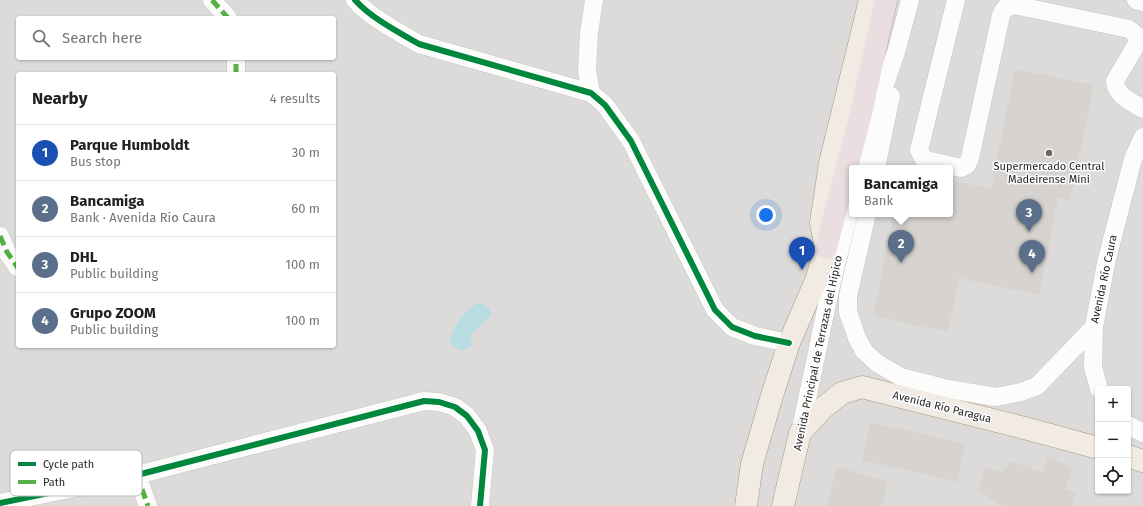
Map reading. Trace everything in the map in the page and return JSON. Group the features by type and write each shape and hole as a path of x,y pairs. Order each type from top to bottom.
{"highway":[{"path":"826,248 862,113 886,0"}],"main road":[{"name":"Avenida Principal de Terrazas del Hípico","path":"746,506 752,464 789,343 817,278 826,248 821,223 830,163 870,0"},
{"name":"Avenida Río Paragua","path":"800,433 823,408 842,393 862,388 1095,447"},
{"name":"Avenida Principal de Terrazas del Hípico","path":"783,506 800,433"},
{"path":"1131,457 1143,461"}],"street":[{"path":"212,0 226,16"},
{"path":"355,0 376,18 395,31 419,44 591,93 605,105 631,142 715,310 732,327 755,336 789,343"},
{"path":"591,93 587,70 589,33 594,0"},
{"path":"860,165 865,144 897,48 910,0"},
{"path":"948,165 926,160 923,158 919,150 956,0"},
{"path":"1136,0 1143,2"},
{"path":"953,166 961,168 967,165 970,158 1001,15 1005,8 1014,5 1129,30 1136,35 1138,42 1115,81 1115,86 1117,91 1143,109"},
{"path":"877,165 897,68 897,48"},
{"path":"236,60 236,72"},
{"name":"Avenida Río Caura","path":"865,217 848,296 848,312 857,338 864,351 878,363 901,377 948,389 996,398 1021,392 1037,386 1094,327 1106,263 1134,159 1143,137"},
{"name":"Avenida Principal de Terrazas del Hípico","path":"800,433 830,290 849,211"},
{"path":"0,236 7,252 16,265"},
{"path":"1094,327 1093,367 1098,386"},
{"path":"142,474 424,401 439,402 455,407 467,416 478,430 485,450 480,506"},
{"path":"1131,427 1143,433"},
{"path":"142,489 148,506"},
{"path":"0,503 34,496"}],"shaded area":[{"path":"0,0 1143,0 1143,506 0,506"},
{"path":"928,0 1143,0 1143,84 1110,170 1081,310 1068,349 1048,365 1021,373 961,369 884,338 868,329 862,306 880,217 893,217 873,316 948,332 959,278 1039,295 1058,198 1070,200 1094,85 991,189 953,181 953,165 892,165"}],"water":[{"path":"480,302 489,308 492,315 471,335 472,346 461,351 449,342 451,336 464,314"}],"building":[{"path":"1015,69 1094,85 1070,200 1058,198 1039,295 959,278 948,332 873,316 893,217 953,217 953,181 991,189"},
{"path":"870,422 966,444 957,482 862,460"},
{"path":"1048,457 1073,467 1065,489 1076,493 1072,506 1003,506 978,491 984,467 1002,472 1012,461 1042,472"},
{"path":"837,467 888,481 882,506 827,506"}],"marked path":[{"path":"212,0 226,16"},
{"path":"236,60 236,72"},
{"path":"0,236 7,252 16,265"},
{"path":"142,489 148,506"}],"cycle path":[{"path":"355,0 361,7 377,19 419,44 591,93 605,105 631,141 715,310 732,327 755,336 789,343"},
{"path":"142,474 424,401 439,402 455,407 467,416 478,431 485,450 480,506"},
{"path":"0,503 34,496"}],"place":[{"name":"Supermercado Central Madeirense Mini","path":"1049,153"},
{"name":"DHL","path":"1029,232"},
{"name":"Bancamiga","path":"901,263"},
{"name":"Parque Humboldt","path":"802,270"},
{"name":"Grupo ZOOM","path":"1032,273"}]}
